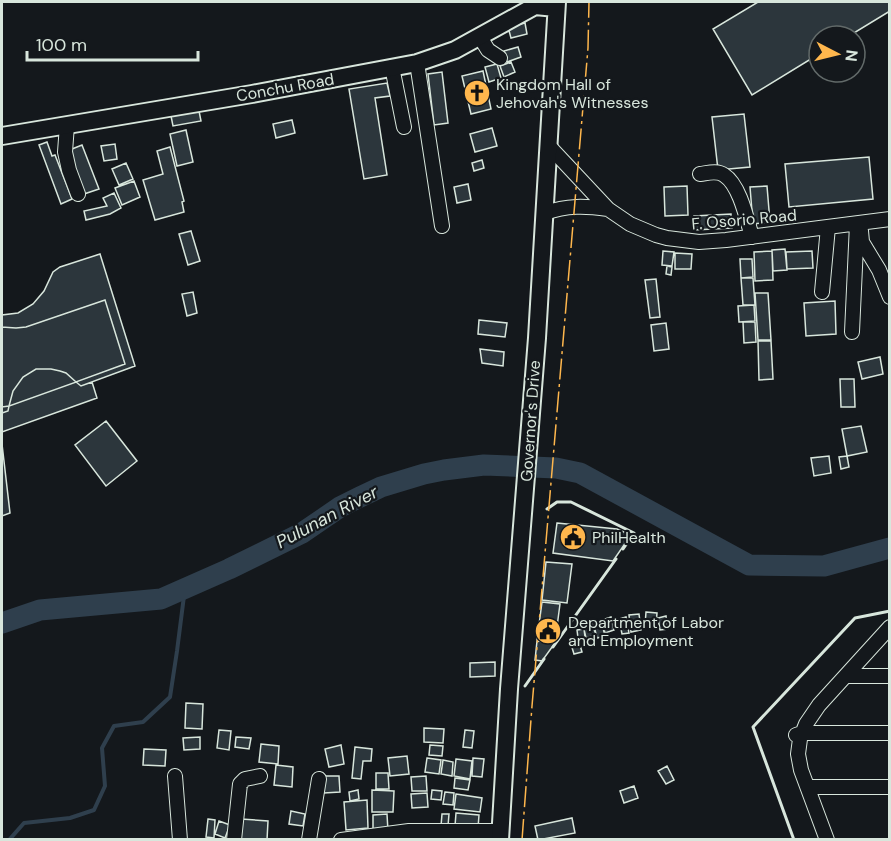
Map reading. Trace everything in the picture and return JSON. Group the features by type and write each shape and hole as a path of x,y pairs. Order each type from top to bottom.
{"main road":[{"name":"Conchu Road","path":"2,136 241,96 417,63 454,51 535,6 556,4"},
{"name":"Governor's Drive","path":"500,835 509,689 535,364 556,4"}],"street":[{"path":"480,37 488,50 500,58"},
{"path":"417,63 442,226"},
{"path":"392,67 404,128"},
{"path":"67,125 65,152 78,194"},
{"name":"F. Osorio Road","path":"548,145 608,210 637,227 667,238 699,242 890,219"},
{"path":"700,174 716,172 726,175 738,193 752,237"},
{"name":"F. Osorio Road","path":"545,213 572,206 608,210"},
{"path":"858,223 862,242 879,270 890,297"},
{"path":"852,332 858,223"},
{"path":"822,292 828,227"},
{"path":"827,840 799,762 797,735 812,714 890,627"},
{"path":"846,676 890,676"},
{"path":"797,735 890,732"},
{"path":"176,776 180,840"},
{"path":"234,840 238,788 245,779 260,776"},
{"path":"309,840 318,779"},
{"path":"808,787 890,787"},
{"path":"341,840 409,831 500,835"}],"building":[{"path":"758,2 890,2 890,11 867,25 807,24 807,61 752,95 713,29"},
{"path":"525,23 527,34 511,38 508,27"},
{"path":"518,47 521,57 507,62 504,51"},
{"path":"511,62 515,72 504,77 500,66"},
{"path":"497,64 501,78 489,82 485,67"},
{"path":"483,71 491,109 471,114 462,76"},
{"path":"442,72 448,123 434,125 428,74"},
{"path":"387,83 390,96 375,98 387,175 364,179 349,89"},
{"path":"199,111 201,121 173,126 171,116"},
{"path":"744,114 750,167 718,170 712,117"},
{"path":"292,120 295,133 276,138 273,124"},
{"path":"492,128 497,146 475,152 470,134"},
{"path":"186,130 193,162 177,166 170,134"},
{"path":"47,142 52,156 55,155 72,199 61,204 39,145"},
{"path":"115,144 117,159 104,161 101,146"},
{"path":"82,145 99,189 84,194 67,151"},
{"path":"170,147 184,201 182,202 184,212 155,220 143,180 163,174 157,151"},
{"path":"869,157 873,199 789,207 785,164"},
{"path":"482,160 484,168 474,171 472,163"},
{"path":"126,163 133,179 119,185 112,169"},
{"path":"134,181 140,197 122,205 115,188"},
{"path":"468,184 471,200 457,203 454,187"},
{"path":"687,186 688,215 665,216 664,187"},
{"path":"767,186 770,222 753,224 750,187"},
{"path":"114,193 121,208 110,214 86,220 84,211 107,206 103,198"},
{"path":"731,214 732,228 694,230 694,216"},
{"path":"191,231 200,261 188,265 179,234"},
{"path":"785,249 787,270 773,271 772,250"},
{"path":"663,251 674,252 672,266 662,265"},
{"path":"772,251 773,280 755,281 754,252"},
{"path":"812,251 813,268 787,269 786,252"},
{"path":"675,253 692,254 691,269 675,269"},
{"path":"100,254 135,366 81,386 76,382 9,406 8,411 2,413 2,315 18,313 33,304 44,291 53,272 60,267"},
{"path":"740,259 752,259 753,277 741,278"},
{"path":"667,266 672,267 671,275 666,274"},
{"path":"741,278 753,278 755,305 743,305"},
{"path":"656,279 660,317 650,318 645,280"},
{"path":"193,292 197,313 187,316 182,294"},
{"path":"755,293 768,293 771,340 758,340"},
{"path":"105,300 125,364 76,382 60,371 36,369 23,377 13,391 9,406 2,407 2,327 26,327"},
{"path":"835,301 836,334 806,336 804,303"},
{"path":"754,305 755,321 739,322 738,306"},
{"path":"479,320 507,323 505,337 478,334"},
{"path":"743,322 755,322 756,342 744,343"},
{"path":"666,323 669,349 654,351 651,325"},
{"path":"758,341 771,341 773,379 759,380"},
{"path":"480,349 504,352 503,366 482,363"},
{"path":"880,357 883,374 862,379 858,362"},
{"path":"840,379 854,379 855,407 841,407"},
{"path":"76,382 81,386 92,382 97,398 2,432 2,413 8,411 9,406"},
{"path":"106,421 137,461 106,486 75,445"},
{"path":"861,426 867,452 847,456 842,429"},
{"path":"2,444 10,513 2,516"},
{"path":"829,456 831,473 814,476 811,458"},
{"path":"847,456 849,467 841,469 839,457"},
{"path":"557,523 617,529 631,535 613,561 553,553"},
{"path":"546,562 572,564 567,603 542,600"},
{"name":"Department of Labor and Employment","path":"542,602 560,604 555,642 537,640"},
{"path":"646,612 657,613 656,625 645,625"},
{"path":"639,614 641,630 631,632 629,615"},
{"path":"666,616 668,629 660,630 658,618"},
{"path":"611,617 614,630 605,633 602,620"},
{"path":"626,617 629,633 622,634 619,619"},
{"path":"592,623 596,635 586,638 583,625"},
{"path":"602,624 605,636 597,638 594,626"},
{"path":"584,629 585,637 578,638 577,630"},
{"path":"578,638 582,652 574,654 570,641"},
{"path":"537,641 555,643 542,661 535,660"},
{"path":"495,662 495,676 470,677 470,663"},
{"path":"186,703 203,704 202,729 185,728"},
{"path":"424,728 444,729 443,743 424,742"},
{"path":"219,730 231,731 229,750 217,748"},
{"path":"465,730 474,731 472,748 463,747"},
{"path":"200,737 200,749 184,750 183,738"},
{"path":"236,737 251,738 249,749 235,747"},
{"path":"261,744 279,746 278,764 259,762"},
{"path":"341,745 344,764 329,767 325,749"},
{"path":"430,745 443,746 442,756 429,755"},
{"path":"355,747 372,749 371,761 363,761 361,779 352,778"},
{"path":"144,749 166,750 165,766 143,765"},
{"path":"407,756 409,774 390,776 388,758"},
{"path":"427,758 441,760 439,774 425,772"},
{"path":"473,758 484,759 482,777 472,776"},
{"path":"456,759 472,761 470,779 454,776"},
{"path":"443,760 453,762 452,776 441,774"},
{"path":"276,765 293,767 292,787 274,785"},
{"path":"667,766 674,780 666,784 658,771"},
{"path":"376,773 388,773 389,789 376,789"},
{"path":"323,776 339,776 340,792 324,793"},
{"path":"426,776 427,791 412,791 411,777"},
{"path":"455,778 470,780 468,790 454,788"},
{"path":"634,786 638,798 624,803 620,791"},
{"path":"358,790 359,799 350,801 349,792"},
{"path":"372,790 394,791 393,812 372,812"},
{"path":"432,790 442,791 441,800 431,799"},
{"path":"445,792 454,793 453,805 443,804"},
{"path":"427,793 428,807 412,808 411,794"},
{"path":"456,794 482,798 480,812 454,809"},
{"path":"367,800 368,828 346,830 344,802"},
{"path":"291,811 305,814 303,826 289,824"},
{"path":"456,813 479,815 478,828 455,826"},
{"path":"387,814 388,831 373,832 373,815"},
{"path":"442,814 449,814 448,826 441,826"},
{"path":"572,818 575,833 538,840 535,826"},
{"path":"208,819 215,820 214,838 206,837"},
{"path":"241,819 268,821 267,840 239,839"},
{"path":"219,821 230,825 225,838 215,834"},
{"path":"445,832 474,835 473,840 444,840"}],"waterway":[{"name":"Pulunan River","path":"2,623 40,610 161,599 302,533 340,507 381,487 424,474 484,465 556,468 580,473 749,565 824,566 890,548"},
{"path":"9,840 24,823 70,818 94,810 105,786 102,748 114,726 143,722 170,697 185,588"}],"wall":[{"path":"547,509 557,502 571,502 634,533 623,549"},
{"path":"553,647 616,559"},
{"path":"794,840 753,727 855,618 890,611"},
{"path":"525,686 544,659"}],"power":[{"path":"522,840 588,48 589,2"}],"place":[{"name":"Kingdom Hall of Jehovah's Witnesses","path":"477,93"},
{"name":"PhilHealth","path":"573,537"},
{"name":"Department of Labor and Employment","path":"548,631"}]}
